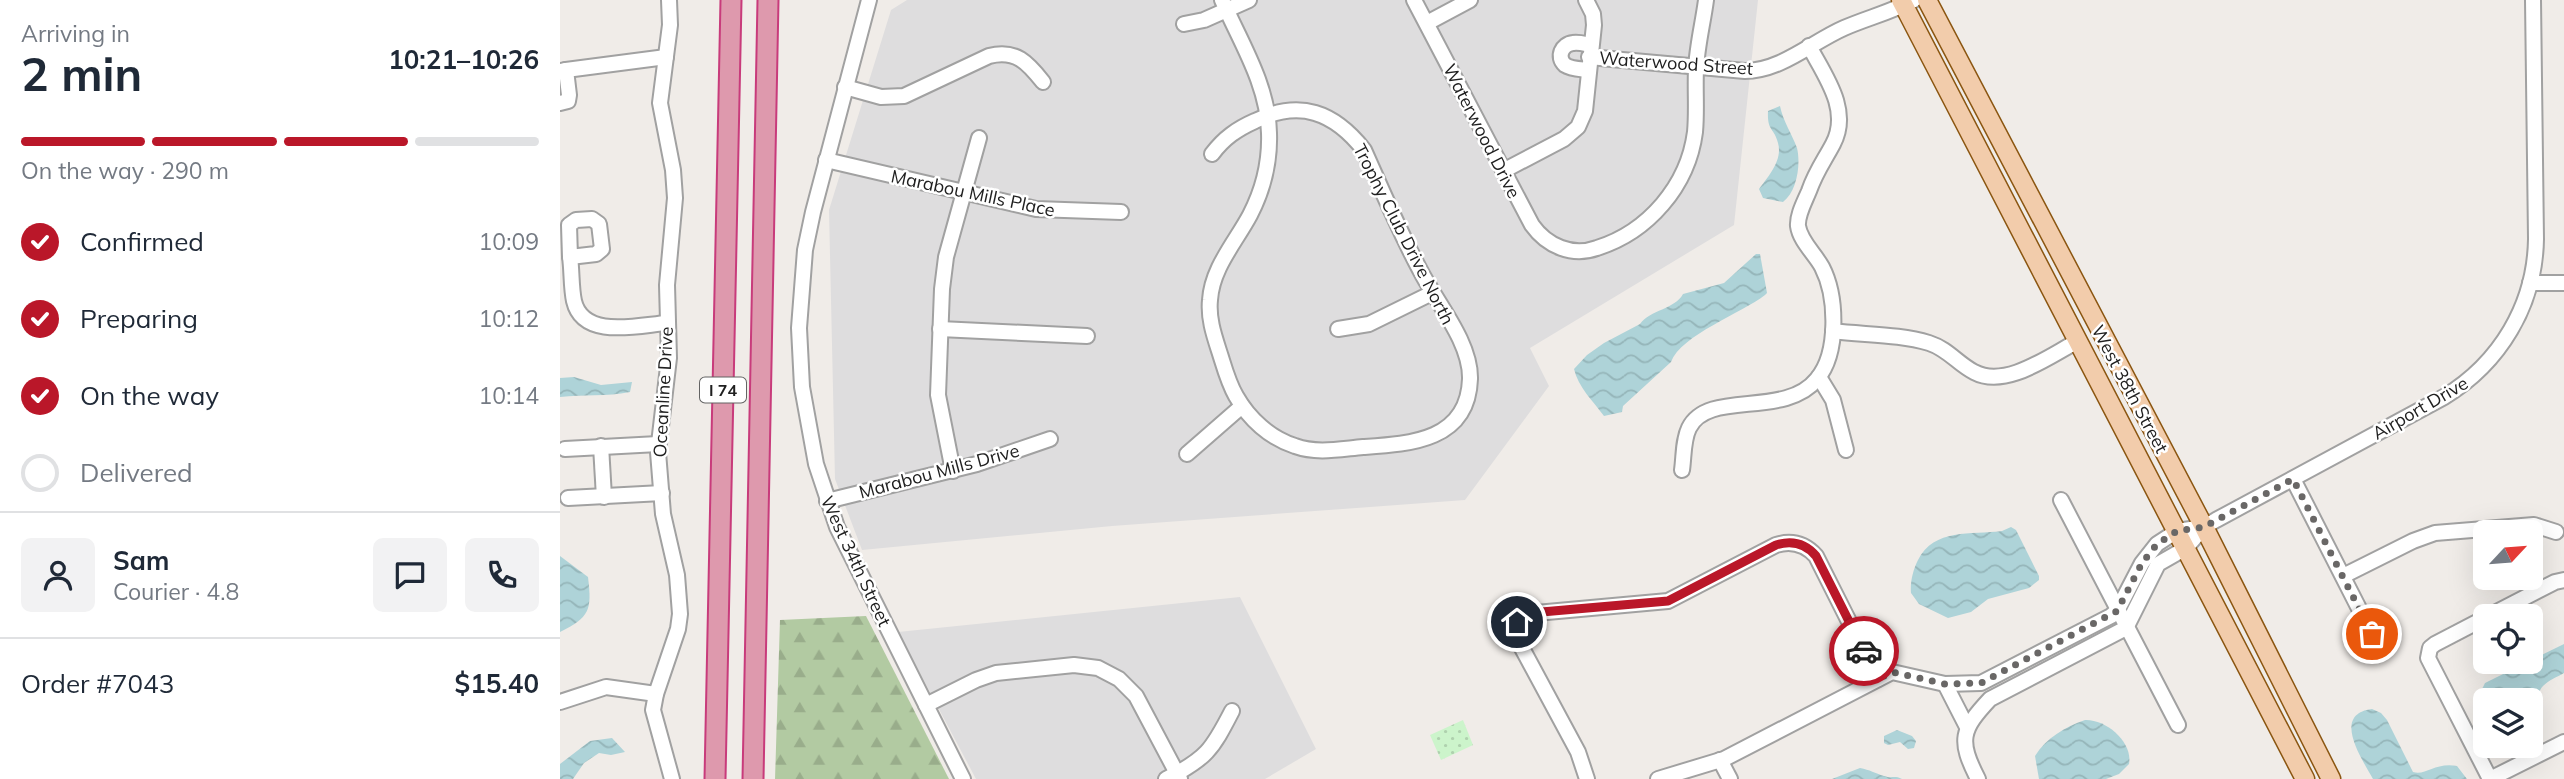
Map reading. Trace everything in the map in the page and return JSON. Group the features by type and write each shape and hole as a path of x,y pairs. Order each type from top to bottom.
{"highway":[{"name":"I 74","path":"715,779 731,0"},
{"name":"I 74","path":"753,779 768,0"}],"main road":[{"name":"West 38th Street","path":"1927,0 2204,527 2331,779"},
{"name":"West 38th Street","path":"1906,2 2305,779"}],"street":[{"name":"Oceanline Drive","path":"669,0 671,11 660,103 673,170 675,198 667,285 668,368 658,444 663,514 677,575 680,614 678,629 656,694 654,717 672,779"},
{"name":"West 34th Street","path":"869,0 805,250 799,343 807,425 827,501 854,564 963,779"},
{"path":"1184,24 1203,20 1224,5 1249,0"},
{"name":"Waterwood Drive","path":"1414,0 1534,229 1551,244 1563,249 1585,251 1606,245 1643,223 1671,194 1685,170 1694,140 1696,67"},
{"path":"1427,23 1470,0"},
{"path":"1503,171 1568,136 1578,127 1585,111 1593,17 1586,0"},
{"path":"1696,67 1706,0"},
{"name":"Airport Drive","path":"2204,527 2444,397 2469,379 2495,353 2511,330 2524,304 2530,283 2536,239 2533,0"},
{"name":"Waterwood Street","path":"1590,57 1759,71 1776,65 1842,29 1906,2"},
{"path":"1187,454 1242,406 1231,386 1213,331 1210,299 1219,268 1259,195 1268,158 1268,115 1258,76 1224,5"},
{"path":"1570,43 1590,57 1567,66 1561,60 1561,53 1570,43"},
{"path":"1682,470 1688,429 1701,413 1715,407 1753,405 1803,391 1819,377 1827,357 1833,331 1830,290 1824,271 1802,239 1798,224 1817,169 1834,143 1840,120 1837,100 1809,46"},
{"path":"845,87 881,97 904,96 989,56 1003,53 1015,55 1027,62 1044,82"},
{"path":"560,103 569,98 563,70 666,57"},
{"name":"Trophy Club Drive North","path":"1242,406 1257,424 1271,435 1306,449 1330,450 1421,441 1438,433 1455,419 1466,399 1470,381 1465,351 1432,293 1364,150 1332,119 1315,113 1290,110 1268,115"},
{"path":"1212,154 1233,133 1268,115"},
{"path":"953,471 939,404 940,329 946,257 979,138"},
{"name":"Marabou Mills Place","path":"826,160 962,194 1036,209 1121,212"},
{"path":"570,257 574,301 587,320 605,327 667,323"},
{"path":"2530,283 2564,284"},
{"path":"1338,329 1373,323 1432,293"},
{"path":"940,329 1087,336"},
{"path":"1833,331 1927,342 1946,350 1970,370 1985,377 1996,378 2012,375 2078,341"},
{"path":"1819,377 1833,400 1846,450"},
{"name":"Marabou Mills Drive","path":"827,501 953,471 1050,439"},
{"path":"565,449 658,444"},
{"path":"601,446 604,496"},
{"path":"2293,479 2372,634"},
{"path":"568,498 662,493"},
{"path":"2061,500 2178,725"},
{"path":"2343,576 2434,533 2534,525 2556,532"},
{"path":"1658,779 1720,760 1892,672 1945,684 1981,683 2117,611 2142,563 2157,544 2177,531 2204,527"},
{"path":"1978,779 1965,752 1964,734 1973,717 1990,699 2126,628 2158,564 2186,548 2204,527"},
{"path":"1587,779 1578,752 1516,637 1517,622 1523,615 1668,601 1780,544 1799,544 1810,550 1818,560 1878,679"},
{"path":"2512,604 2564,580"},
{"path":"2473,624 2435,643 2428,658 2490,779 2564,742"},
{"path":"926,705 996,673 1074,665 1098,668 1119,679 1136,696 1174,777 1210,751 1232,711"},
{"path":"1981,683 1990,699"},
{"path":"1945,684 1967,727"},
{"path":"560,702 606,687 656,694"},
{"path":"1720,760 1730,779"}],"shaded area":[{"path":"907,0 1758,0 1734,225 1530,348 1549,386 1465,500 1112,526 862,550 835,479 829,210 891,10"},
{"path":"1240,597 1316,749 1265,779 976,779 898,632"}],"green space":[{"path":"866,616 949,779 775,779 780,620"},
{"path":"1463,720 1473,745 1441,760 1430,735"}],"water":[{"path":"1780,106 1797,148 1798,162 1795,185 1783,202 1763,198 1759,189 1774,168 1779,149 1770,126 1768,111"},
{"path":"1756,254 1760,254 1767,293 1687,343 1671,362 1623,406 1622,412 1604,416 1582,388 1574,369 1587,355 1674,303 1683,294 1724,283"},
{"path":"574,377 601,385 632,382 630,392 560,397 560,378"},
{"path":"2011,527 2016,530 2039,580 2029,588 1988,599 1971,612 1948,618 1919,604 1911,593 1912,576 1925,550 1943,538 1954,535 2002,531"},
{"path":"560,556 588,577 590,597 583,617 560,632"},
{"path":"2564,644 2564,673 2542,688 2482,688 2485,683 2503,674 2543,674 2543,654"},
{"path":"2372,709 2387,720 2413,772 2457,766 2467,779 2373,779 2357,749 2351,728 2353,719"},
{"path":"2085,720 2101,723 2116,733 2127,748 2129,764 2119,774 2106,779 2039,779 2035,756 2039,750 2057,734"},
{"path":"1897,730 1912,736 1916,741 1914,748 1908,749 1900,742 1888,745 1884,743 1884,736"},
{"path":"612,738 625,752 611,755 599,753 584,763 573,779 560,779 560,764 590,741"},
{"path":"1860,768 1887,777 1902,779 1832,779"}],"way so far":[{"path":"1864,651 1878,679 1892,672 1945,684 1981,683 2117,611 2142,563 2157,544 2177,531 2204,527 2293,479 2372,634"}],"route":[{"path":"1517,622 1523,615 1530,613 1668,601 1776,545 1791,542 1806,547 1816,556 1864,651"}]}
